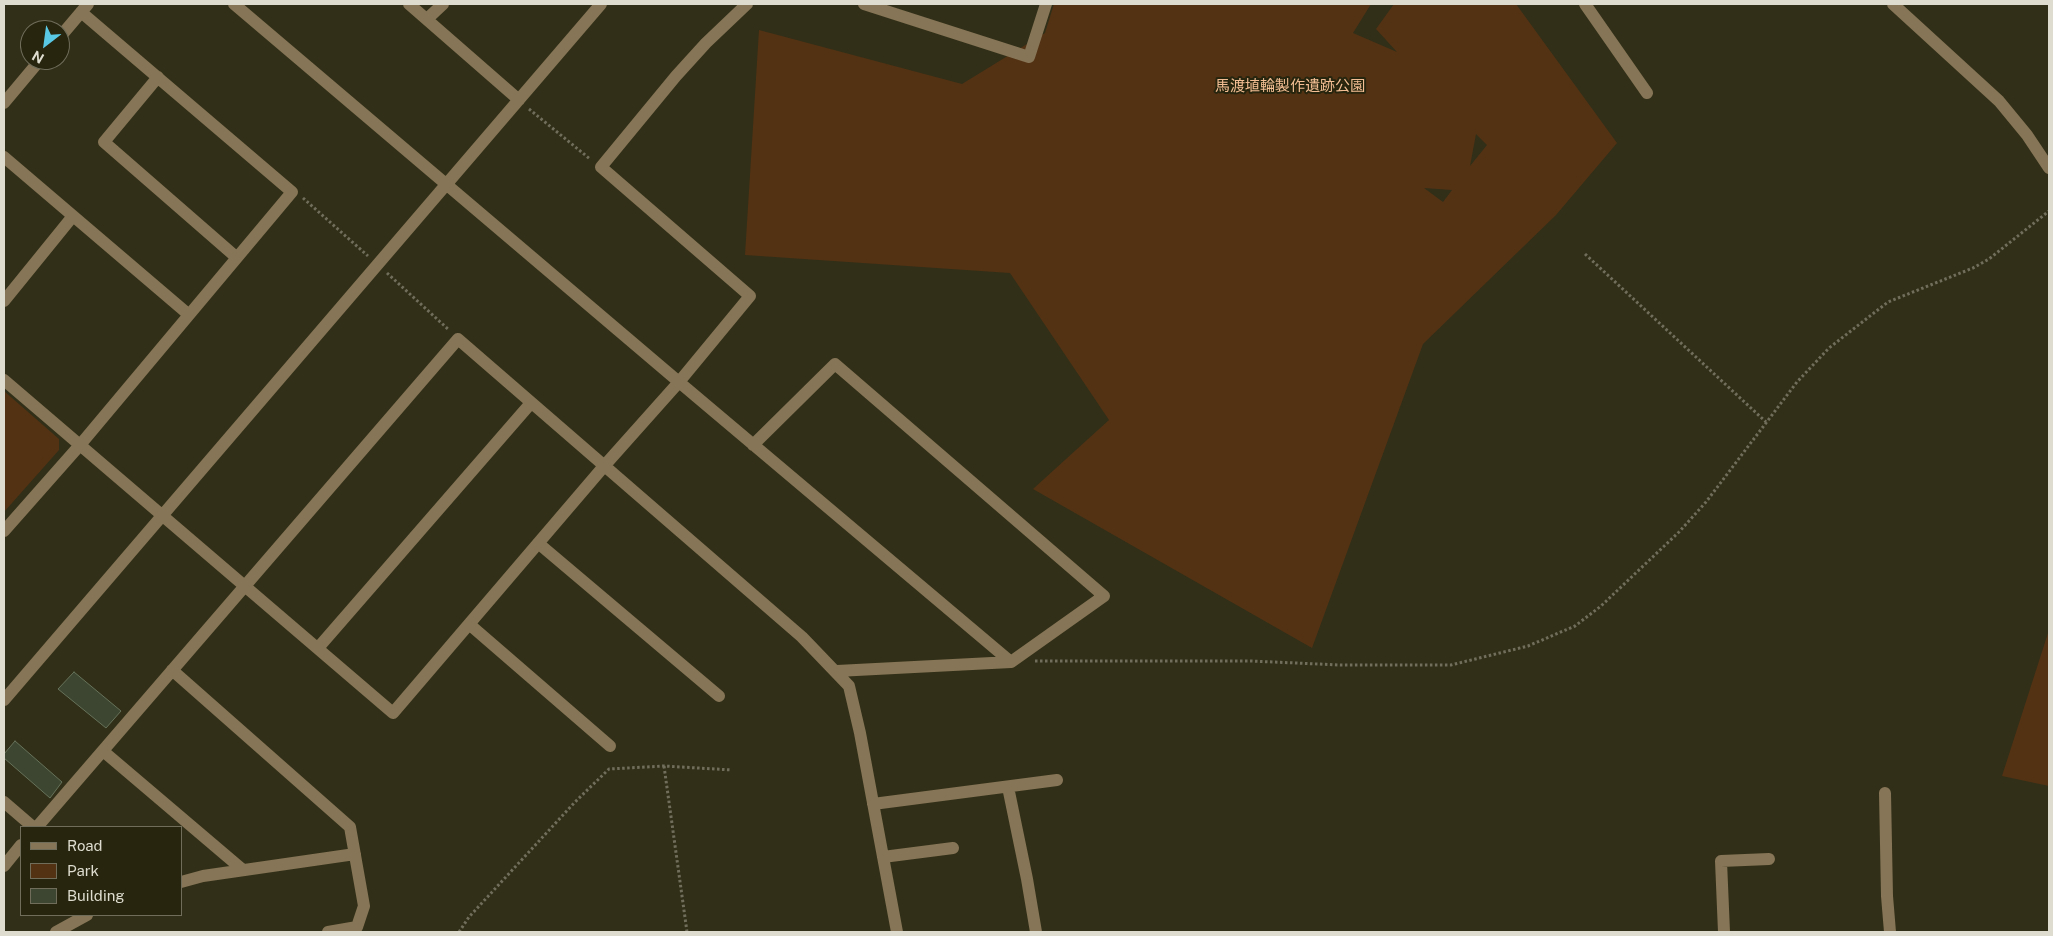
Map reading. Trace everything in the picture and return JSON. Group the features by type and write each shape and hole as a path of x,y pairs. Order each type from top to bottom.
{"street":[{"path":"234,4 753,445 1012,662"},
{"path":"409,4 519,100"},
{"path":"427,18 443,4"},
{"path":"4,700 600,4"},
{"path":"4,380 393,714 605,464 679,382 750,296 601,168 676,76 706,43 747,4"},
{"path":"864,4 1029,57 1046,4"},
{"path":"1585,4 1647,93"},
{"path":"1893,4 1999,101 2027,135 2049,168"},
{"path":"4,531 80,445 292,192 158,77 85,8 70,25"},
{"path":"4,103 32,70"},
{"path":"158,77 104,142 236,257"},
{"path":"4,157 188,314"},
{"path":"4,301 73,216"},
{"path":"38,826 458,339 605,464 802,638 849,686 860,733 897,932"},
{"path":"753,445 835,364 1104,596 1012,662 837,672"},
{"path":"318,648 531,403"},
{"path":"538,543 719,696"},
{"path":"469,624 610,746"},
{"path":"172,670 350,828 364,906 356,927 328,932"},
{"path":"103,751 243,870"},
{"path":"873,804 1056,780"},
{"path":"1008,787 1036,932"},
{"path":"1885,794 1887,896 1890,932"},
{"path":"4,802 32,826"},
{"path":"4,866 20,847"},
{"path":"883,857 953,848"},
{"path":"182,882 203,876 355,854"},
{"path":"1724,932 1721,861 1769,859"},
{"path":"56,932 85,916"}],"path":[{"path":"519,100 601,168"},
{"path":"292,192 305,199 458,339"},
{"path":"1012,662 1242,660 1422,667 1451,665 1528,646 1575,626 1601,606 1679,532 1706,502 1797,382 1829,348 1888,302 1973,268 1989,259 2049,210"},
{"path":"1585,254 1766,422"},
{"path":"664,766 687,932"},
{"path":"459,932 469,917 575,802 609,769 664,766 732,770"}],"green space":[{"name":"馬渡埴輪製作遺跡公園","path":"1054,4 1371,4 1353,33 1397,52 1376,29 1394,4 1516,4 1617,143 1556,215 1423,344 1312,648 1033,489 1109,420 1010,273 745,255 759,30 962,84 1045,33","holes":["1476,134 1487,145 1470,166","1424,188 1452,190 1443,202"]},
{"path":"4,391 59,439 59,450 4,512"},
{"path":"2049,630 2049,786 2002,776"}],"building":[{"path":"74,672 121,711 106,728 58,689"},
{"path":"15,741 62,782 50,798 4,758 4,754"}]}
